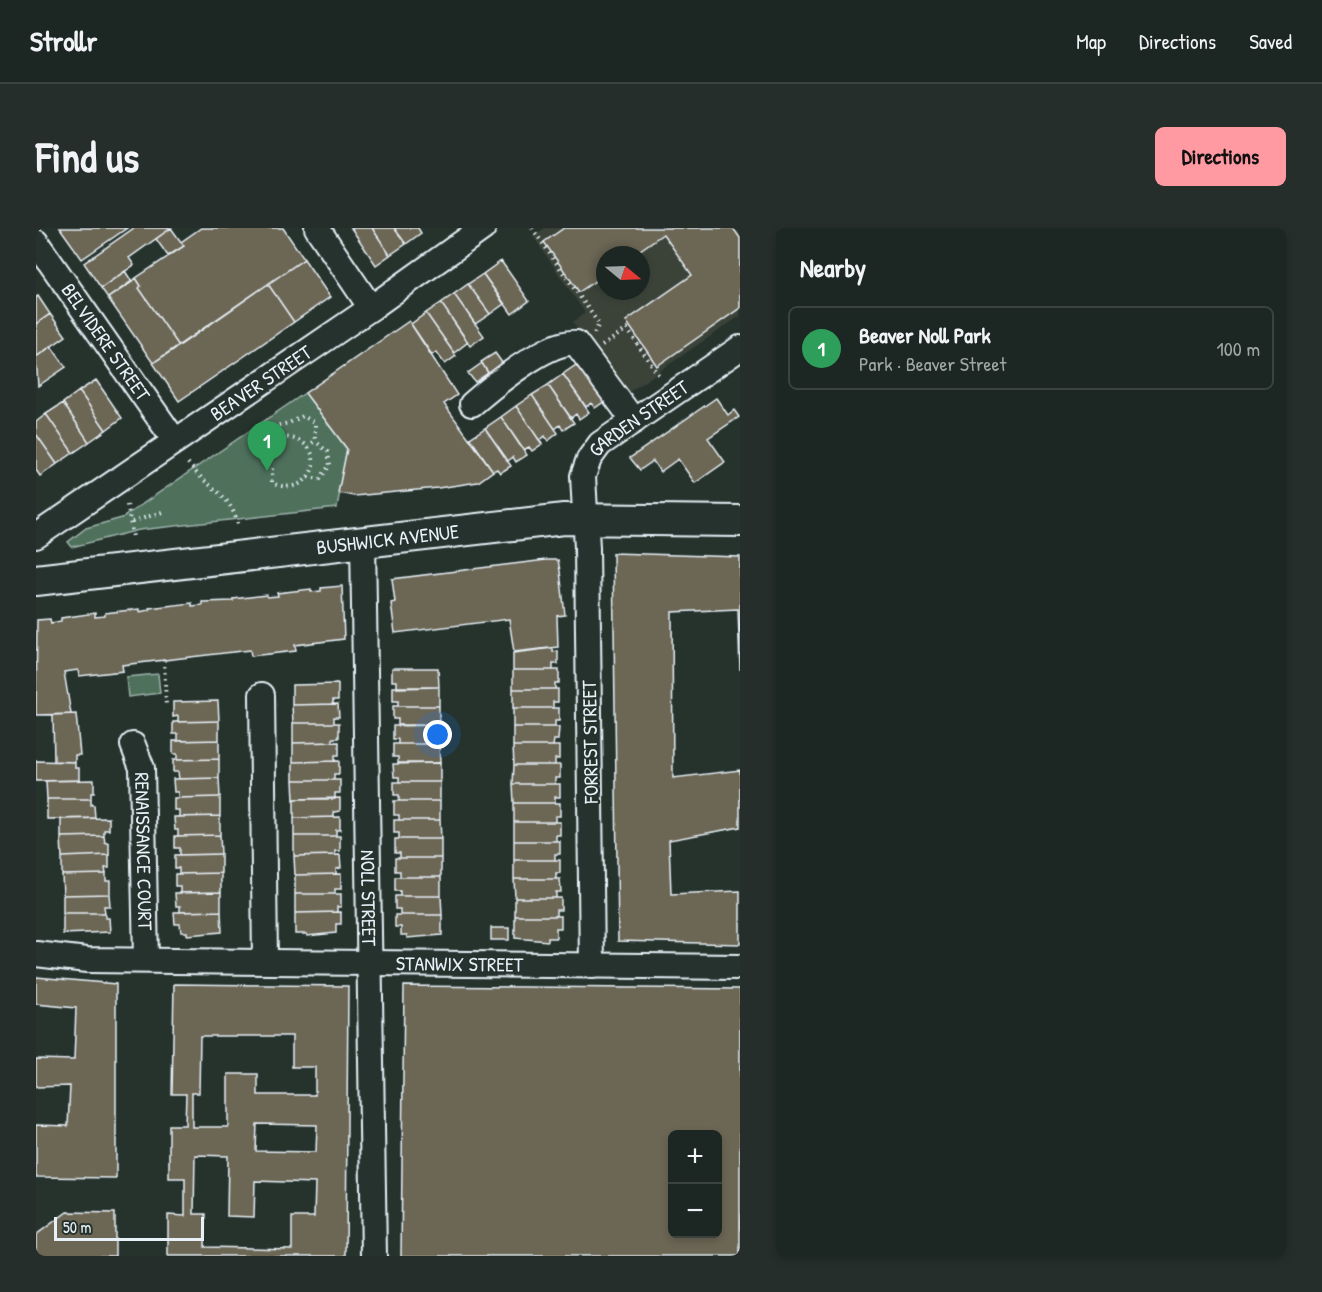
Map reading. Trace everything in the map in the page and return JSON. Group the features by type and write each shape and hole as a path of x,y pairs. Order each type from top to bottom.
{"main road":[{"name":"BUSHWICK AVENUE","path":"36,580 363,541 586,518 740,521"}],"street":[{"path":"317,228 371,308"},
{"name":"BEAVER STREET","path":"36,536 371,308 483,228"},
{"name":"BELVIDERE STREET","path":"36,242 175,441"},
{"path":"472,404 502,379 551,347 564,342 576,343 634,421"},
{"name":"GARDEN STREET","path":"586,518 583,476 589,459 600,444 740,348"},
{"name":"FORREST STREET","path":"586,518 592,966"},
{"name":"NOLL STREET","path":"363,541 374,1256"},
{"path":"262,695 265,961"},
{"name":"RENAISSANCE COURT","path":"133,745 142,768 146,960"},
{"name":"STANWIX STREET","path":"36,954 87,960 740,967"}],"path":[{"path":"532,228 599,324 591,341"},
{"path":"597,350 627,329 662,379"},
{"path":"269,446 265,439 270,427 289,423 303,416 315,423 315,441 328,452 330,465 320,479 308,477"},
{"path":"281,437 298,439 309,446 313,463 308,477 301,484 291,488 268,481 272,468 261,461 269,446 281,437"},
{"path":"309,446 315,441"},
{"path":"188,463 198,477 229,499 238,525"},
{"path":"127,505 133,537"},
{"path":"132,522 165,511"},
{"path":"164,660 166,705"}],"shaded area":[{"path":"545,228 740,228 740,316 623,396 573,322 585,313 533,236"}],"green space":[{"path":"305,393 347,449 337,508 139,530 72,547 68,542 86,528 122,518"},
{"path":"158,674 160,693 128,697 126,677"}],"building":[{"path":"60,228 127,228 82,259"},
{"path":"134,228 171,228 129,258 134,265 101,288 84,263"},
{"path":"171,228 184,246 168,256 156,239"},
{"path":"201,228 283,228 304,259 179,346 139,288 141,286 136,278 184,246 181,242"},
{"path":"351,228 372,228 390,255 376,265"},
{"path":"372,228 394,228 406,244 390,255"},
{"path":"394,228 418,228 421,233 406,244"},
{"path":"564,228 733,228 740,238 740,308 657,366 626,321 692,275 663,234 646,246 596,246 596,280 579,292 544,242"},
{"path":"304,259 330,297 294,322 268,284"},
{"path":"501,261 529,301 512,314 483,274"},
{"path":"125,271 132,282 108,298 101,288"},
{"path":"483,274 504,304 490,314 468,284"},
{"path":"136,278 141,286 139,288 179,346 153,363 108,298"},
{"path":"268,284 294,322 179,401 153,363"},
{"path":"468,284 490,314 475,324 454,294"},
{"path":"454,294 484,336 470,346 441,303"},
{"path":"38,296 50,314 36,324 36,297"},
{"path":"441,303 468,342 454,353 426,313"},
{"path":"426,313 456,356 445,364 436,352 432,355 411,324"},
{"path":"50,314 66,336 36,357 36,324"},
{"path":"409,321 457,395 444,404 493,471 478,482 438,488 354,496 338,493 347,449 305,393"},
{"path":"51,346 66,367 38,386 36,357"},
{"path":"495,353 503,364 489,374 481,362"},
{"path":"482,363 488,373 475,382 468,373"},
{"path":"579,363 605,401 595,408 591,403 586,407 563,374"},
{"path":"563,374 589,412 579,419 576,414 571,418 548,385"},
{"path":"96,380 122,418 106,430 79,391"},
{"path":"548,385 574,423 563,430 560,425 555,429 532,395"},
{"path":"79,391 106,430 89,442 63,403"},
{"path":"532,395 558,433 548,441 545,436 539,440 516,406"},
{"path":"716,398 728,415 734,410 739,417 708,438 725,462 695,483 678,459 660,472 653,461 640,470 630,458"},
{"path":"63,403 89,442 73,453 46,414"},
{"path":"516,406 542,444 532,451 529,447 523,450 501,417"},
{"path":"46,414 73,453 57,464 36,434 36,422"},
{"path":"501,417 527,455 516,462 513,457 508,461 485,428"},
{"path":"485,428 511,466 500,473 497,469 493,471 470,438"},
{"path":"36,434 57,464 40,476 36,470"},
{"path":"613,553 740,557 740,670 738,609 672,612 673,778 740,770 740,827 669,840 671,894 740,891 740,944 618,941"},
{"path":"558,560 560,571 565,615 557,616 558,647 514,652 509,619 395,633 391,603 395,602 392,579"},
{"path":"342,586 344,639 295,645 296,651 251,656 250,650 122,665 123,671 79,676 78,670 64,672 71,714 36,715 37,620 50,619 51,623 61,621 61,618 95,613 95,617 105,616 105,613 139,609 139,612 149,610 149,608 192,603 192,606 202,605 202,602 233,601 233,599 267,595 267,597 278,596 277,593 311,589 311,592 321,591 321,588"},
{"path":"553,648 553,652 558,651 558,664 553,664 553,670 513,670 513,653"},
{"path":"392,668 438,668 439,687 397,688 397,681 392,681"},
{"path":"513,670 559,670 559,683 555,683 555,689 513,689"},
{"path":"338,684 338,700 333,700 333,704 292,705 292,685"},
{"path":"393,687 439,687 439,706 398,706 398,701 393,701"},
{"path":"513,689 558,689 558,702 553,702 553,708 513,708"},
{"path":"218,701 219,721 178,722 178,716 173,717 173,702"},
{"path":"338,704 339,717 334,717 334,723 293,723 292,705"},
{"path":"393,706 439,706 439,725 398,725 398,719 393,719"},
{"path":"513,708 559,708 559,721 555,721 555,727 513,727"},
{"path":"76,714 80,755 75,755 75,762 54,761 53,715"},
{"path":"219,721 219,740 178,741 178,734 173,734 173,722"},
{"path":"293,723 339,723 339,738 333,738 333,742 293,743"},
{"path":"439,725 439,744 398,744 398,739 393,739 393,726"},
{"path":"513,727 559,727 558,740 554,740 553,746 513,746"},
{"path":"219,740 219,759 177,760 177,754 173,754 173,741"},
{"path":"339,742 339,755 335,755 335,761 293,762 293,743"},
{"path":"393,744 439,744 440,763 398,763 398,757 393,757"},
{"path":"513,746 559,746 559,759 555,759 555,765 514,765"},
{"path":"219,759 219,778 179,779 178,772 173,772 173,760"},
{"path":"36,761 75,762 75,768 79,768 79,780 36,781"},
{"path":"339,761 339,774 334,774 334,780 293,780 293,762"},
{"path":"440,763 440,782 399,782 399,777 394,777 393,764"},
{"path":"514,765 560,765 560,778 555,778 555,784 513,784"},
{"path":"219,778 220,797 178,798 178,792 174,792 173,779"},
{"path":"94,780 94,793 91,793 91,799 47,799 46,781"},
{"path":"293,780 340,780 340,793 335,793 335,799 294,799"},
{"path":"394,782 440,782 440,801 399,801 399,795 394,795"},
{"path":"513,784 560,784 560,797 555,797 555,803 514,803"},
{"path":"220,797 220,816 179,817 179,810 174,810 174,798"},
{"path":"340,798 340,811 334,812 334,817 294,818 294,799"},
{"path":"47,799 91,799 95,818 47,819"},
{"path":"394,801 440,801 440,820 399,820 399,815 394,815"},
{"path":"514,803 560,803 560,816 555,816 555,822 514,822"},
{"path":"220,816 220,835 178,836 178,830 175,830 174,817"},
{"path":"340,817 340,830 336,830 336,836 294,836 294,818"},
{"path":"109,818 109,830 104,830 104,836 61,837 61,819"},
{"path":"394,820 440,820 441,839 399,839 399,833 394,833"},
{"path":"514,822 560,822 560,835 556,835 556,841 514,841"},
{"path":"220,835 221,854 180,855 180,848 175,848 175,836"},
{"path":"104,836 105,843 109,843 109,855 62,857 61,837"},
{"path":"294,836 340,836 340,851 335,851 335,855 294,856"},
{"path":"395,839 441,839 441,858 400,858 400,853 395,853"},
{"path":"514,841 560,841 560,854 555,854 555,860 514,860"},
{"path":"221,854 221,873 179,874 179,868 175,868 175,855"},
{"path":"109,855 109,868 105,868 106,874 62,875 62,857"},
{"path":"340,855 341,868 336,869 336,874 295,875 294,856"},
{"path":"395,858 441,858 441,877 400,877 400,871 395,871"},
{"path":"514,860 560,860 560,873 556,873 556,879 514,879"},
{"path":"221,873 221,892 180,893 180,886 175,886 175,874"},
{"path":"106,874 106,881 110,881 110,894 63,895 62,875"},
{"path":"341,874 341,889 335,889 335,894 295,894 295,875"},
{"path":"395,877 441,877 441,896 400,896 400,891 395,891"},
{"path":"514,879 560,879 561,892 556,892 556,898 515,898"},
{"path":"221,892 221,911 180,912 180,906 176,906 175,893"},
{"path":"109,894 110,906 104,906 105,913 63,913 63,895"},
{"path":"295,894 341,894 341,907 337,907 337,912 295,913"},
{"path":"395,896 441,896 442,915 400,915 400,909 395,909"},
{"path":"515,898 561,898 561,910 556,910 556,916 515,916"},
{"path":"221,911 222,932 187,935 187,932 181,932 180,924 175,924 174,912"},
{"path":"341,912 341,924 336,924 336,933 307,936 307,934 295,934 295,913"},
{"path":"63,913 105,913 105,918 109,918 110,932 63,934"},
{"path":"395,915 442,915 442,935 407,938 407,935 401,935 401,927 395,927"},
{"path":"515,916 561,916 561,928 556,928 556,938 548,938 548,941 515,938"},
{"path":"491,928 509,928 509,940 491,940"},
{"path":"36,977 116,984 116,1178 36,1177 36,1125 68,1126 70,1086 36,1087 36,1059 74,1060 76,1008 36,1004"},
{"path":"174,984 348,986 346,1256 168,1256 168,1215 185,1216 185,1178 169,1178 169,1125 185,1125 186,1094 172,1094","holes":["200,1036 292,1036 292,1067 315,1067 315,1095 258,1095 258,1074 228,1074 228,1127 192,1127 192,1093 199,1093","257,1124 317,1125 316,1152 256,1151","195,1155 228,1156 227,1216 254,1217 255,1181 315,1183 314,1217 292,1217 292,1249 205,1247 206,1214 194,1214"]},
{"path":"404,986 740,989 740,1256 401,1256"},
{"path":"67,1212 115,1213 115,1256 36,1256 36,1235"}],"place":[{"name":"Beaver Noll Park","path":"267,471"}]}
